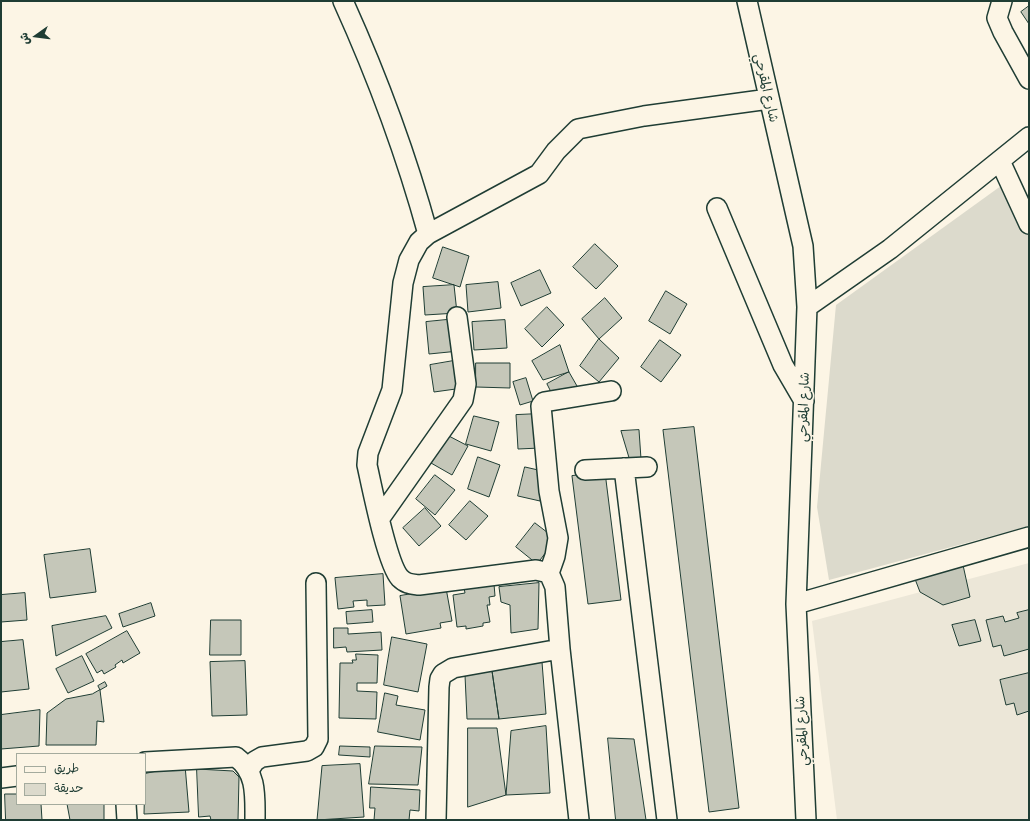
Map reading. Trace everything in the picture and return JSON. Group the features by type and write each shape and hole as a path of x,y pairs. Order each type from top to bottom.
{"street":[{"path":"343,1 364,47 392,122 415,187 428,234"},
{"name":"شارع المقرحي","path":"747,1 768,99 803,246 807,307 796,604 806,820"},
{"path":"1002,1 997,18 1029,79"},
{"path":"549,573 536,570 419,585 407,584 394,570 367,466 368,453 392,390 403,283 408,260 419,242 428,234 539,174 556,151 578,129 644,116 768,99"},
{"path":"807,307 890,249 1029,137"},
{"path":"1000,161 1029,224"},
{"path":"717,208 783,365 804,400"},
{"path":"380,518 463,400 466,384 457,317"},
{"path":"579,820 560,649 555,587 549,573 555,556 558,538 549,491 541,406 544,402 611,391"},
{"path":"585,470 647,467"},
{"path":"624,468 667,820"},
{"path":"796,604 1029,537"},
{"path":"249,770 256,761 262,757 307,751 314,747 318,739 316,583"},
{"path":"436,820 439,687 440,679 443,674 460,666 560,649"},
{"path":"146,762 236,757 243,762 252,777 255,820"},
{"path":"1,778 16,776"},
{"path":"126,805 127,820"}],"shaded area":[{"path":"1029,563 1029,820 837,820 812,621"}],"green space":[{"path":"1005,183 1029,236 1029,526 829,580 817,507 836,305"}],"building":[{"path":"1029,6 1029,24 1021,12"},
{"path":"595,244 618,266 596,289 573,267"},
{"path":"443,247 469,256 460,287 433,278"},
{"path":"540,270 551,293 521,306 511,283"},
{"path":"498,282 501,308 468,312 466,285"},
{"path":"454,285 457,313 425,315 423,287"},
{"path":"666,291 687,304 670,334 649,321"},
{"path":"605,298 622,318 599,339 582,319"},
{"path":"547,307 564,325 542,347 525,329"},
{"path":"456,319 459,351 429,354 426,322"},
{"path":"505,320 507,348 474,350 472,322"},
{"path":"599,339 619,358 599,382 580,366"},
{"path":"660,340 681,355 661,382 641,367"},
{"path":"560,345 569,372 543,380 532,361"},
{"path":"459,360 463,388 434,392 430,365"},
{"path":"476,363 510,363 510,388 476,387"},
{"path":"569,372 577,386 554,398 547,384"},
{"path":"526,378 533,401 520,405 513,382"},
{"path":"539,414 540,448 518,449 516,415"},
{"path":"474,416 499,422 491,451 466,444"},
{"path":"694,427 739,808 709,812 663,430"},
{"path":"639,430 641,459 630,461 621,431"},
{"path":"447,435 468,446 452,475 431,463"},
{"path":"478,457 500,465 489,497 468,489"},
{"path":"525,467 547,472 540,501 518,496"},
{"path":"605,472 621,600 588,604 572,476"},
{"path":"435,475 455,490 435,515 416,499"},
{"path":"470,501 488,516 466,540 449,525"},
{"path":"425,508 441,526 419,546 403,528"},
{"path":"535,523 556,539 537,564 516,547"},
{"path":"90,549 96,592 50,598 44,555"},
{"path":"963,565 970,597 943,605 920,592 915,579"},
{"path":"383,574 385,605 367,606 367,600 353,601 354,607 338,609 335,578"},
{"path":"539,583 538,629 511,633 510,605 501,602 499,587"},
{"path":"494,584 495,596 489,597 490,605 487,605 490,622 483,623 483,626 466,629 466,626 457,627 453,595 465,593 464,588"},
{"path":"446,588 452,621 440,623 441,628 406,634 400,596"},
{"path":"25,593 27,620 1,622 1,595"},
{"path":"151,603 155,616 123,627 119,614"},
{"path":"372,610 373,622 347,624 346,612"},
{"path":"1029,610 1029,649 1004,656 1001,645 993,647 986,620 1003,616 1005,622 1019,618 1017,613"},
{"path":"106,616 112,628 56,656 52,626"},
{"path":"211,620 241,620 241,655 210,655"},
{"path":"975,620 981,641 959,646 952,625"},
{"path":"334,628 348,628 348,634 381,632 382,650 347,652 346,647 334,648"},
{"path":"127,631 140,653 123,663 122,660 115,665 116,667 104,674 102,670 97,673 86,654"},
{"path":"392,637 427,644 418,692 384,685"},
{"path":"23,640 29,689 1,692 1,642"},
{"path":"356,654 378,655 377,683 357,683 357,691 377,692 376,719 339,718 340,663 353,663 352,660 356,660"},
{"path":"82,656 94,681 68,693 56,669"},
{"path":"245,661 247,715 212,716 210,662"},
{"path":"542,662 546,714 499,719 492,671"},
{"path":"492,671 499,719 467,719 465,675"},
{"path":"1029,673 1029,711 1017,715 1014,703 1006,705 1000,680"},
{"path":"105,682 107,686 100,690 98,686"},
{"path":"100,690 104,722 97,721 96,745 46,745 47,713 66,699 92,694"},
{"path":"385,693 398,696 396,705 425,710 420,740 378,732"},
{"path":"40,710 39,746 1,749 1,715"},
{"path":"546,726 550,793 506,795 511,731"},
{"path":"468,728 497,728 506,795 468,807"},
{"path":"608,738 634,739 646,820 616,820"},
{"path":"340,746 370,747 370,757 339,755"},
{"path":"375,746 422,747 418,785 369,784"},
{"path":"360,764 364,817 317,820 322,766"},
{"path":"185,765 189,812 144,814 144,805 146,805 146,774"},
{"path":"197,769 233,771 239,777 238,820 211,820 210,816 199,817"},
{"path":"371,787 420,790 419,811 410,810 409,820 374,820 375,808 370,808"},
{"path":"5,794 16,794 16,805 41,805 42,820 6,820"},
{"path":"67,805 104,805 104,820 70,820"}]}
